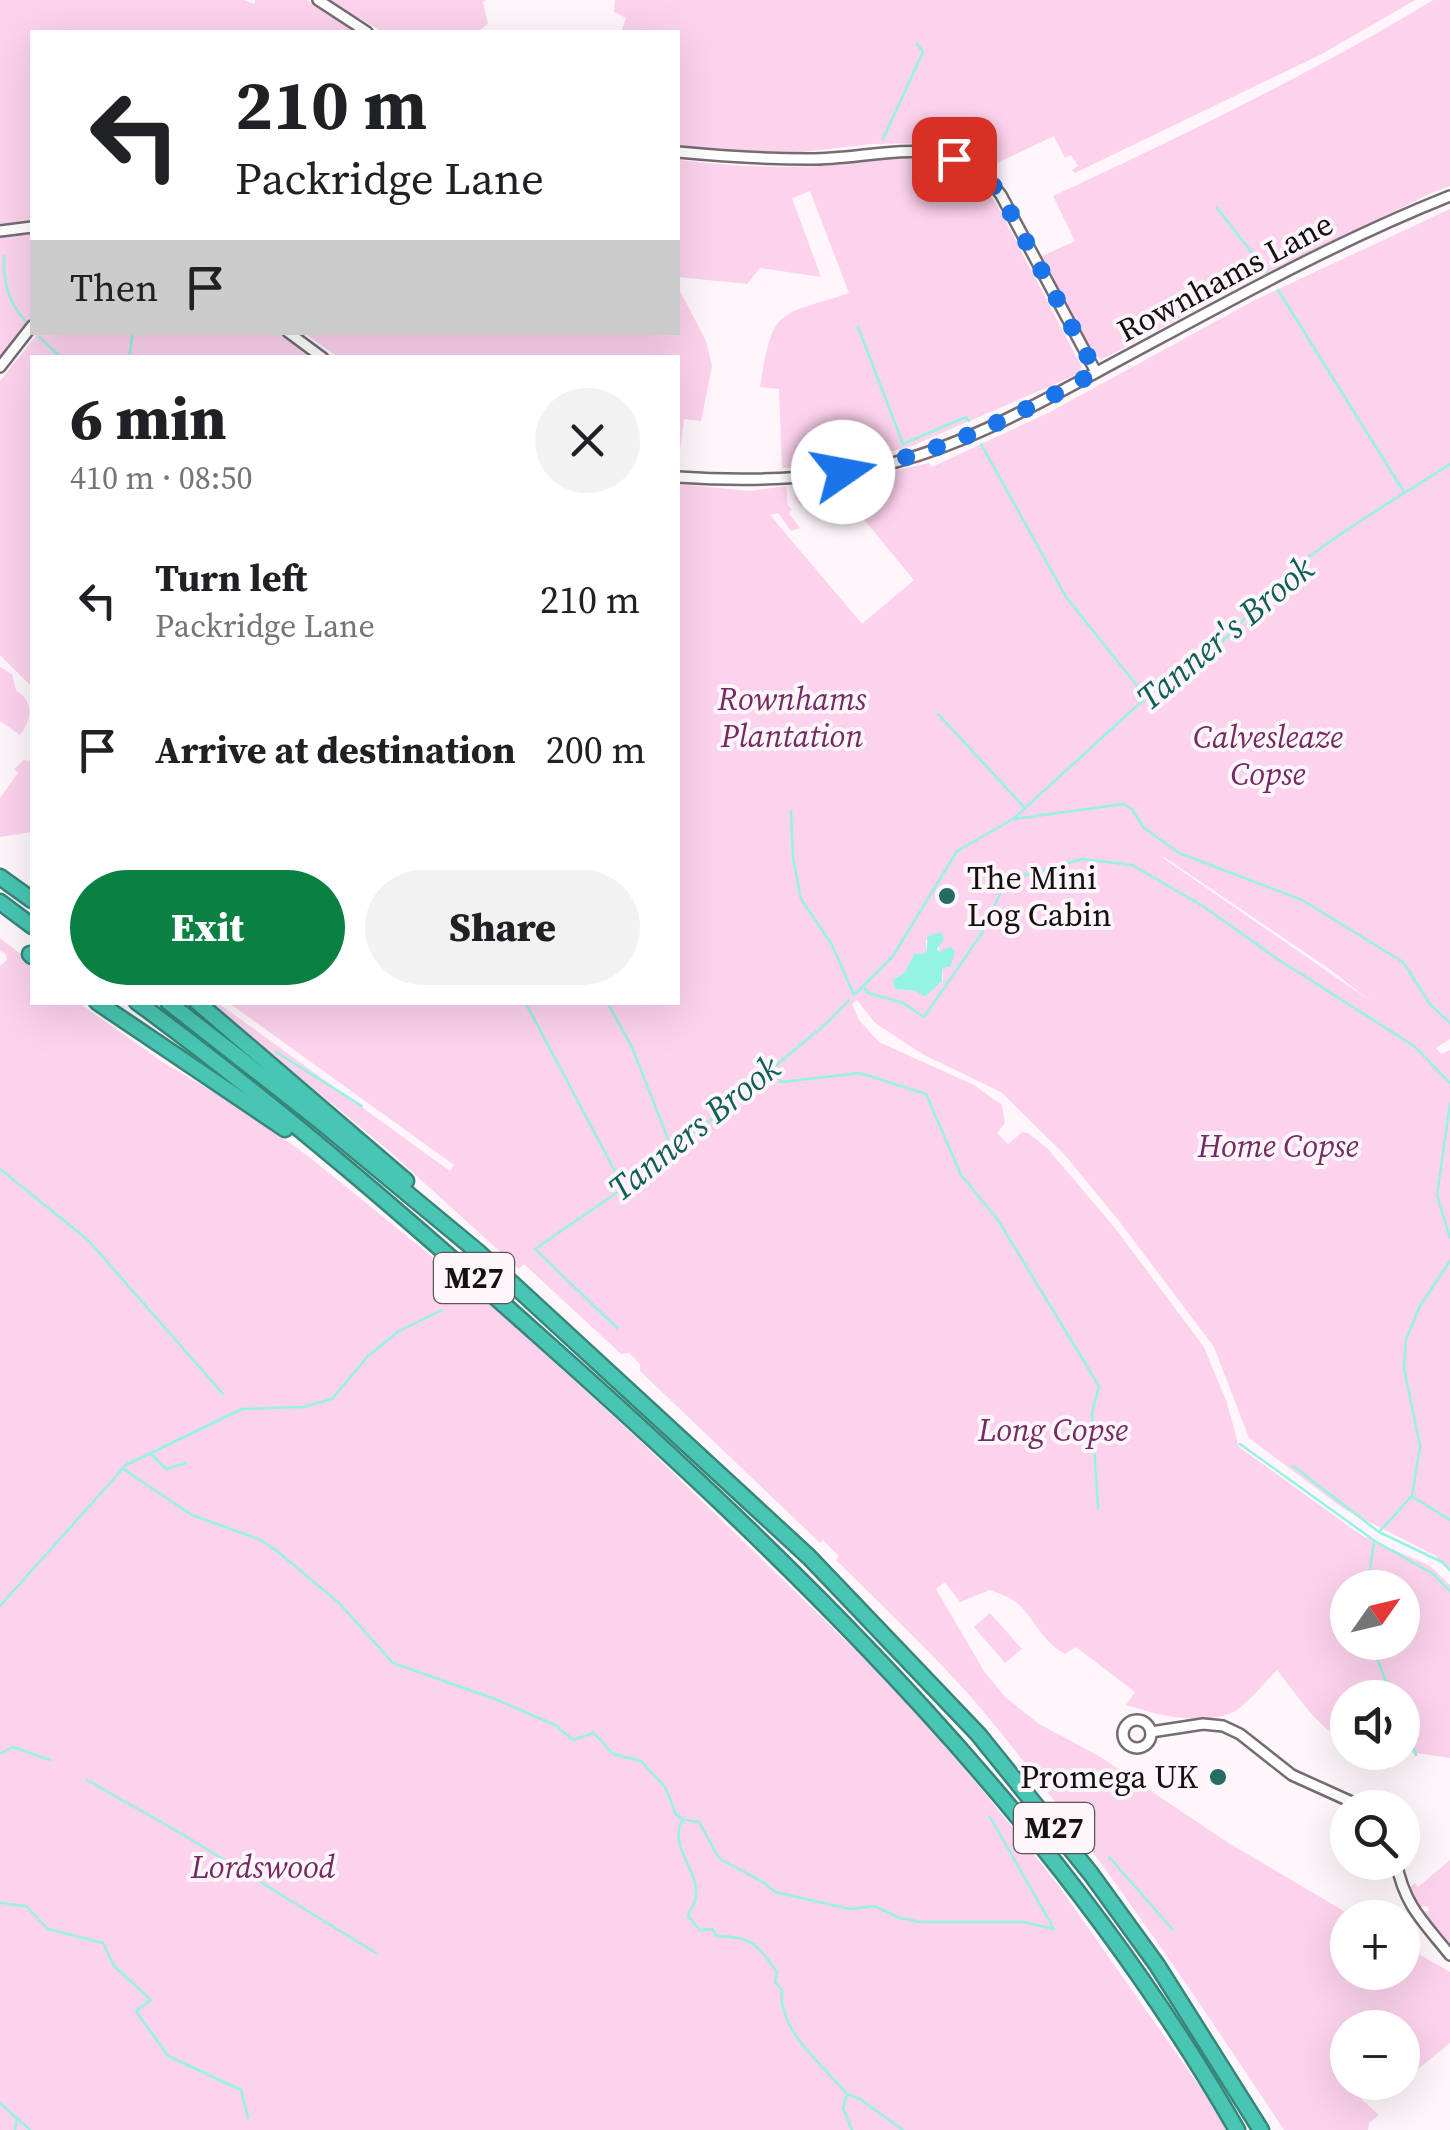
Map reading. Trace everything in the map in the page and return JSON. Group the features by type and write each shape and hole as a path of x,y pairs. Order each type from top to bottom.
{"highway":[{"path":"0,877 30,899"},
{"path":"0,902 30,924"},
{"name":"M27","path":"101,1005 287,1130 322,1148"},
{"name":"M27","path":"141,1005 420,1230 682,1464 794,1572 946,1734 1071,1880 1193,2053 1236,2130"},
{"name":"M27","path":"172,1005 478,1252"},
{"name":"M27","path":"202,1005 386,1162 809,1557 978,1734 1091,1874 1158,1965 1262,2130"}],"street":[{"path":"318,0 364,30"},
{"path":"680,152 813,160 906,150 970,164 1001,195 1096,372"},
{"name":"Rownhams Lane","path":"680,477 793,478 896,462 988,428 1290,269 1450,196"},
{"path":"0,232 30,227"},
{"path":"0,367 30,329"},
{"path":"292,335 319,355"},
{"path":"1150,1732 1202,1724 1222,1726 1240,1734 1292,1775 1330,1792"},
{"path":"1402,1880 1423,1926 1450,1955"}],"green space":[{"path":"0,0 243,0 255,4 255,0 307,0 354,30 30,30 30,223 0,227"},
{"path":"328,0 486,0 483,2 488,24 480,30 380,30"},
{"path":"615,0 1415,0 1322,54 1075,173 1072,170 1078,166 1071,155 1065,158 1054,136 995,164 938,143 871,144 794,153 680,146 680,30 622,30 626,18 614,12"},
{"path":"1433,0 1450,0 1450,186 1275,269 1101,360 1093,353 1042,256 1075,241 1053,196 1246,103"},
{"path":"886,158 915,159 954,165 975,176 997,205 1081,366 1080,373 912,446 834,466 782,468 779,389 760,387 769,341 783,318 793,312 849,293 810,191 792,198 821,277 760,268 747,284 680,277 680,160 782,167"},
{"path":"1450,209 1450,1039 1436,1048 1441,1054 1450,1050 1450,1571 1436,1556 1344,1509 1249,1438 1214,1347 1064,1154 1001,1092 924,1055 875,1023 857,1000 852,1004 859,1020 879,1042 974,1085 1002,1105 1005,1123 997,1133 1008,1144 1022,1132 1048,1149 1115,1228 1204,1347 1227,1403 1239,1447 1361,1535 1430,1566 1450,1585 1450,1758 1420,1754 1420,1680 1330,1680 1330,1732 1277,1670 1229,1714 1203,1719 1177,1717 1126,1705 1135,1692 1076,1647 1065,1654 1056,1648 1010,1598 990,1590 960,1602 945,1582 936,1589 984,1671 1005,1697 1039,1724 1099,1756 1227,1842 1330,1903 1330,1990 1420,1990 1420,1955 1450,1972 1450,2043 1420,2067 1420,2010 1330,2010 1330,2100 1362,2100 1379,2115 1369,2123 1368,2130 1284,2130 1139,1916 1024,1761 948,1672 836,1560 839,1556 823,1540 820,1543 640,1371 640,1364 629,1353 621,1354 524,1264 519,1269 387,1149 211,1005 221,1005 450,1171 454,1165 232,1005 680,1005 680,484 750,491 786,486 792,510 789,513 800,528 791,531 778,513 770,515 862,624 914,580 837,487 801,506 795,499 794,485 866,477 929,463 932,467 1050,412 1255,300","holes":["1163,858 1328,968 1369,1000","926,940 939,944 939,952 955,952 951,966 942,969 943,980 925,997 902,990 893,980 905,972 914,954 926,953"]},
{"path":"30,231 30,324 0,361 0,234"},
{"path":"680,291 706,341 712,366 701,421 684,419 680,451 680,355 335,355 307,335 680,335"},
{"path":"37,335 281,335 308,355 30,355 30,685 0,655 0,381"},
{"path":"0,667 12,674 16,690 28,705 29,717 20,735 0,721"},
{"path":"24,760 30,761 30,832 0,837 0,798 18,773 14,769"},
{"name":"Lordswood","path":"0,938 30,961 30,1005 82,1005 308,1156 488,1302 636,1437 893,1687 979,1786 1058,1885 1226,2130 0,2130 0,966 7,960 0,951"},
{"path":"990,1613 1022,1649 1005,1663 974,1627"},
{"path":"1450,1860 1450,1947 1421,1914 1429,1910 1427,1906 1420,1907 1420,1900 1412,1900 1408,1889 1415,1883 1418,1887"}],"shaded area":[{"path":"941,932 944,939 937,949 940,952 951,946 955,952 951,966 942,969 942,981 925,997 915,991 895,989 893,980 905,972 914,954 926,953 928,936"}],"waterway":[{"path":"883,139 923,52 917,44"},
{"path":"1217,208 1267,272"},
{"path":"4,256 8,291 26,322"},
{"path":"1278,290 1404,492"},
{"path":"858,327 903,444 966,417 969,421"},
{"path":"129,355 133,335"},
{"path":"39,337 59,355"},
{"path":"981,444 1066,597 1146,697"},
{"name":"Tanner's Brook","path":"791,811 793,858 801,899 831,943 854,995 893,956 957,851 1013,819 1175,671 1192,664 1221,642 1304,561 1450,464"},
{"path":"938,714 1025,808"},
{"path":"1015,819 1123,804 1132,809 1143,827 1179,853 1302,900 1403,962 1430,1004 1450,1023"},
{"path":"863,986 868,993 903,1003 924,1017 982,933 1006,881 1082,859 1132,865 1203,906 1414,1046 1450,1083"},
{"name":"Tanners Brook","path":"617,1328 535,1249 654,1167 828,1022 849,1000"},
{"path":"527,1005 623,1186"},
{"path":"609,1005 632,1047 668,1139 668,1153"},
{"path":"276,1052 362,1106"},
{"path":"770,1071 782,1082 860,1073 926,1094 961,1175 998,1220 1099,1386 1092,1413 1098,1508"},
{"path":"1450,1104 1437,1195 1450,1238"},
{"path":"0,1169 88,1240 223,1394"},
{"path":"1379,1532 1412,1496 1420,1446 1404,1368 1406,1339 1420,1306 1450,1261"},
{"name":"Tanners Brook","path":"0,1606 126,1465 242,1409 304,1407 332,1399 368,1356 399,1331 442,1310"},
{"path":"1240,1444 1375,1541 1433,1574 1450,1591"},
{"path":"150,1453 166,1469 186,1463"},
{"path":"1293,1466 1379,1532 1442,1562 1450,1570"},
{"path":"122,1468 192,1515 261,1540 277,1551 339,1603 393,1663 495,1699 555,1725 573,1740 594,1733 613,1754 641,1761 665,1787 676,1814 683,1820 699,1822 719,1858 775,1892 850,1909 874,1906 921,1922 1023,1922 1054,1929 990,1817"},
{"path":"1413,1497 1450,1520"},
{"path":"1370,1570 1374,1543"},
{"path":"1378,1660 1385,1680"},
{"path":"0,1754 13,1747 50,1760"},
{"path":"87,1780 376,1953"},
{"path":"683,1820 679,1840 696,1890 688,1916 700,1930 712,1929 717,1936 738,1938 760,1949 777,1973 775,1982 782,1990 787,2019 804,2046 847,2094 903,2130"},
{"path":"1109,1857 1173,1930"},
{"path":"0,1903 26,1906 48,1929 103,1943 114,1966 151,2000 136,2011 168,2056 241,2090 248,2118"},
{"path":"847,2094 843,2108 852,2130"},
{"path":"0,2103 30,2130"},
{"path":"15,2130 17,2117"}],"place":[{"name":"The Mini Log Cabin","path":"947,896"},
{"name":"Promega UK","path":"1218,1777"}],"route":[{"path":"843,472 937,450 1020,414 1096,372 1001,195 980,170 954,159"}],"park label":[{"name":"Rownhams Plantation","path":"792,718"},
{"name":"Calvesleaze Copse","path":"1268,756"},
{"name":"Home Copse","path":"1278,1146"},
{"name":"Long Copse","path":"1053,1430"}]}
